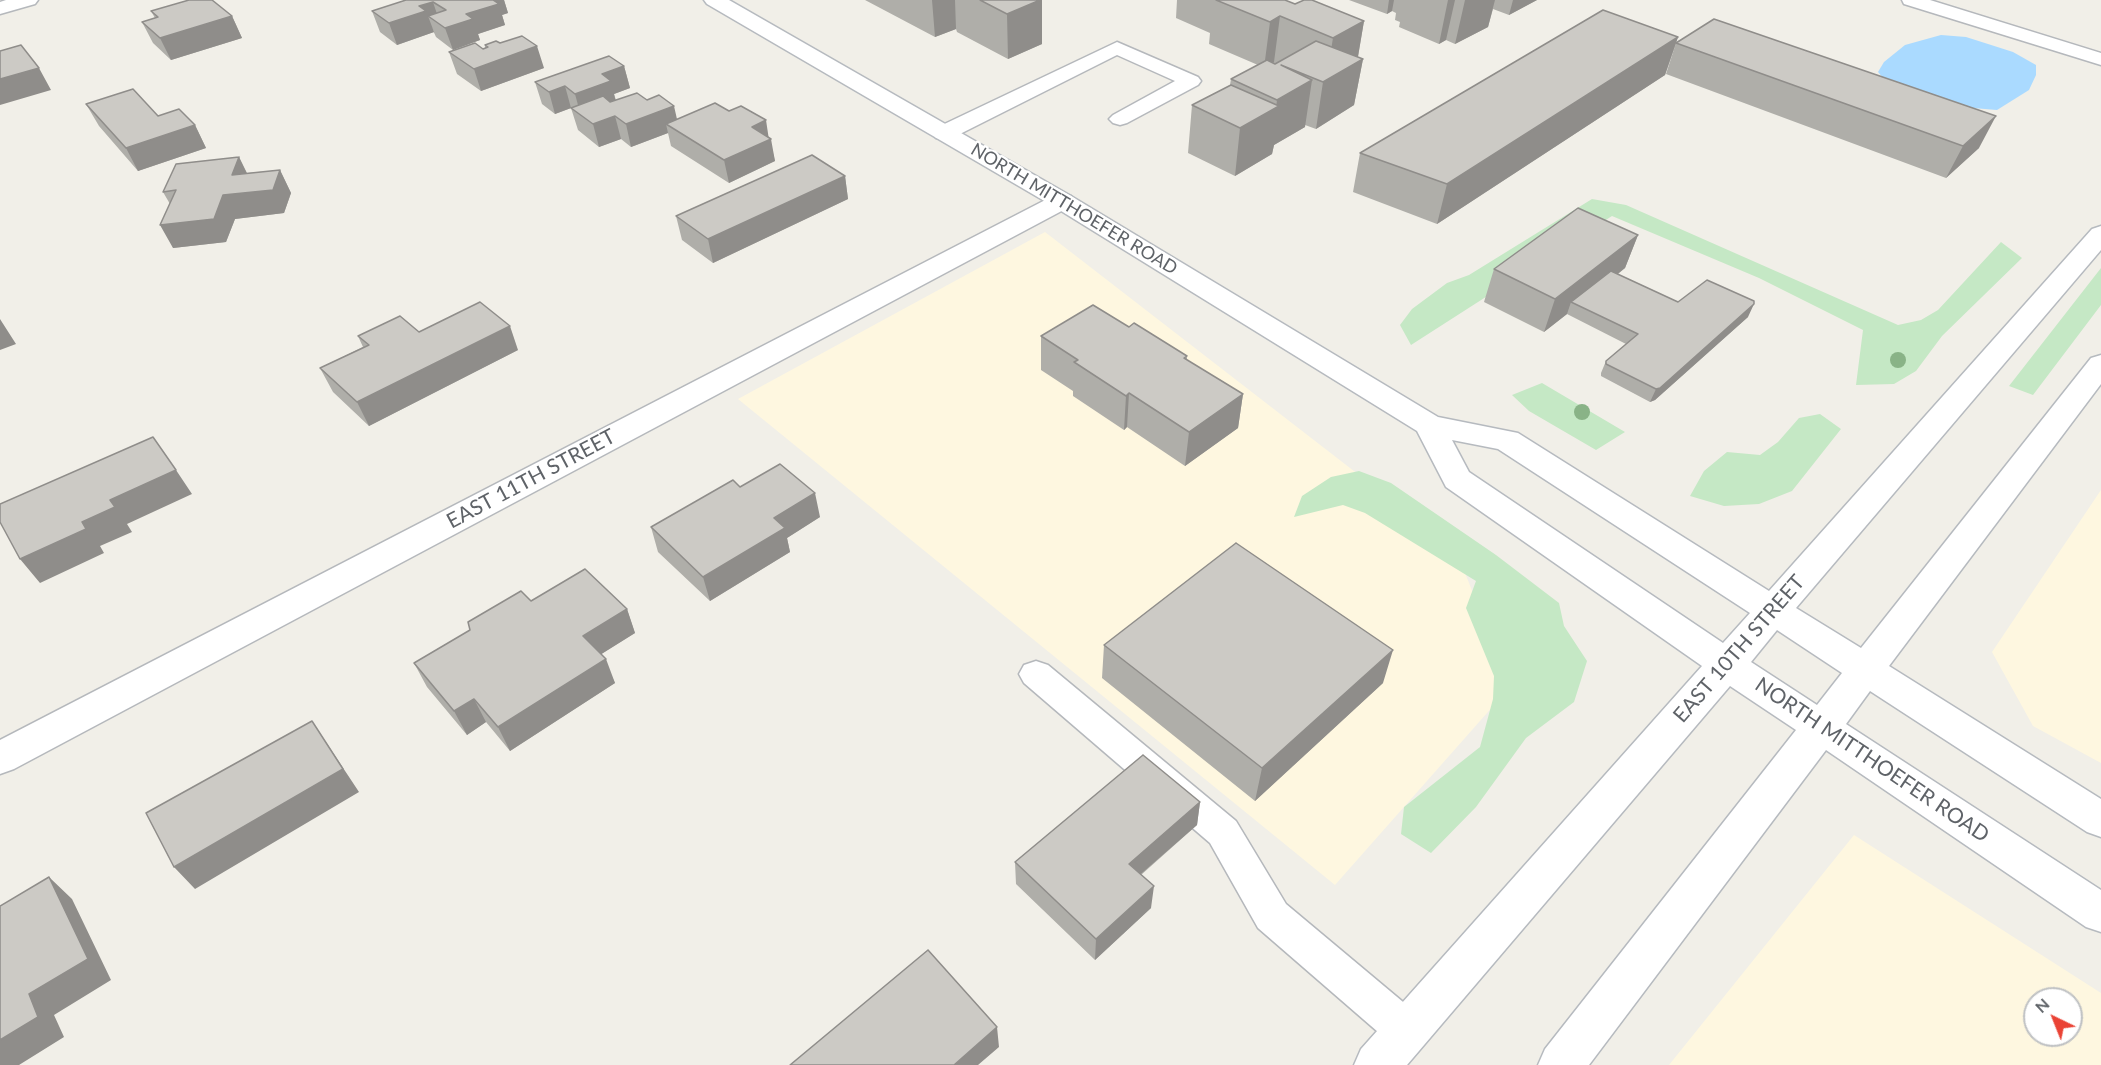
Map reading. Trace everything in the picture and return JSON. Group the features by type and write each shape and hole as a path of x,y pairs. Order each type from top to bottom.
{"main road":[{"path":"0,8 28,0"},
{"name":"NORTH MITTHOEFER ROAD","path":"714,0 1062,201 1429,425 1508,440 1774,608 2101,820"},
{"name":"EAST 11TH STREET","path":"0,758 1062,201"},
{"name":"EAST 10TH STREET","path":"1377,1065 2101,234"},
{"path":"1561,1065 2101,364"},
{"name":"NORTH MITTHOEFER ROAD","path":"1429,425 1457,479 1726,664 2101,913"}],"lane":[{"path":"1911,0 2101,59"},
{"path":"944,133 1117,48 1191,81 1120,119"},
{"path":"1036,674 1223,832 1272,916 1407,1031"}],"shaded area":[{"path":"1045,232 1456,550 1510,687 1335,885 738,399"},
{"path":"2101,490 2101,763 2033,726 1992,652"},
{"path":"1854,835 2101,993 2101,1065 1669,1065"}],"green space":[{"path":"1592,199 1626,205 1898,325 1921,320 1938,310 2001,242 2022,258 1942,336 1916,371 1894,384 1856,385 1863,330 1759,278 1612,216 1411,345 1400,325 1412,309 1447,283 1469,275"},
{"path":"2101,268 2101,305 2033,395 2009,386"},
{"path":"1542,383 1625,432 1596,450 1529,411 1512,395"},
{"path":"1820,414 1841,429 1792,491 1759,504 1724,506 1690,496 1704,471 1727,452 1760,455 1778,442 1799,418"},
{"path":"1359,471 1391,483 1496,555 1559,603 1564,626 1587,661 1574,702 1526,738 1476,807 1431,853 1401,834 1404,807 1480,747 1493,699 1494,676 1466,608 1476,581 1365,513 1343,505 1294,517 1302,496 1331,477"}],"water":[{"path":"1941,35 1966,37 2013,52 2036,65 2036,75 2029,90 1997,110 1973,108 1944,104 1890,86 1878,72 1884,62 1905,45"}],"building":[{"path":"189,0 212,0 232,16 160,38 142,22 158,17 151,11"},
{"path":"406,0 493,0 499,4 466,14 473,19 445,28 428,16 446,10 433,2 419,6 426,11 389,23 372,11"},
{"path":"980,0 1040,0 1007,14"},
{"path":"1216,0 1285,0 1295,4 1304,0 1312,0 1364,21 1333,38 1280,16 1270,22"},
{"path":"1603,10 1678,37 1447,184 1360,153"},
{"path":"1714,19 1996,116 1963,146 1676,43"},
{"path":"522,36 537,46 474,69 449,52 475,43 483,49 488,47 485,45 496,41 500,43"},
{"path":"1316,41 1363,59 1323,82 1281,65 1312,80 1277,100 1231,79 1267,60 1275,64"},
{"path":"21,45 39,68 0,79 0,51"},
{"path":"609,56 624,66 602,74 611,81 575,94 565,86 549,92 535,82"},
{"path":"1231,85 1279,106 1240,128 1192,105"},
{"path":"133,89 158,116 179,109 195,125 126,148 86,104"},
{"path":"637,93 647,100 659,95 674,106 626,124 615,116 593,124 571,108 603,96 610,102"},
{"path":"715,103 729,111 741,106 766,120 752,127 771,139 724,160 666,124"},
{"path":"812,155 845,176 708,239 676,216"},
{"path":"239,157 232,175 280,170 273,190 223,195 214,219 160,225 176,190 163,192 176,164"},
{"path":"1578,208 1638,235 1555,299 1494,269"},
{"path":"1611,271 1678,302 1707,280 1754,301 1754,304 1660,388 1656,389 1606,364 1606,361 1638,334 1571,302"},
{"path":"480,302 510,326 357,402 320,368 369,345 358,336 400,316 419,332"},
{"path":"1093,305 1129,327 1134,323 1187,356 1184,358 1243,394 1189,432 1129,393 1126,396 1074,362 1078,360 1041,336"},
{"path":"153,437 176,470 110,500 115,507 82,522 86,529 20,559 0,522 0,504"},
{"path":"780,464 815,493 774,518 785,528 703,577 651,527 733,480 740,487"},
{"path":"1236,543 1393,650 1262,768 1104,645"},
{"path":"585,569 627,609 583,636 606,659 498,727 474,699 454,711 414,663 470,630 468,622 521,591 531,601"},
{"path":"312,721 343,769 174,867 146,813"},
{"path":"1143,755 1200,802 1129,864 1154,886 1096,939 1015,862"},
{"path":"49,877 88,959 29,994 38,1017 0,1040 0,906"},
{"path":"928,950 997,1027 954,1065 790,1065"}]}
